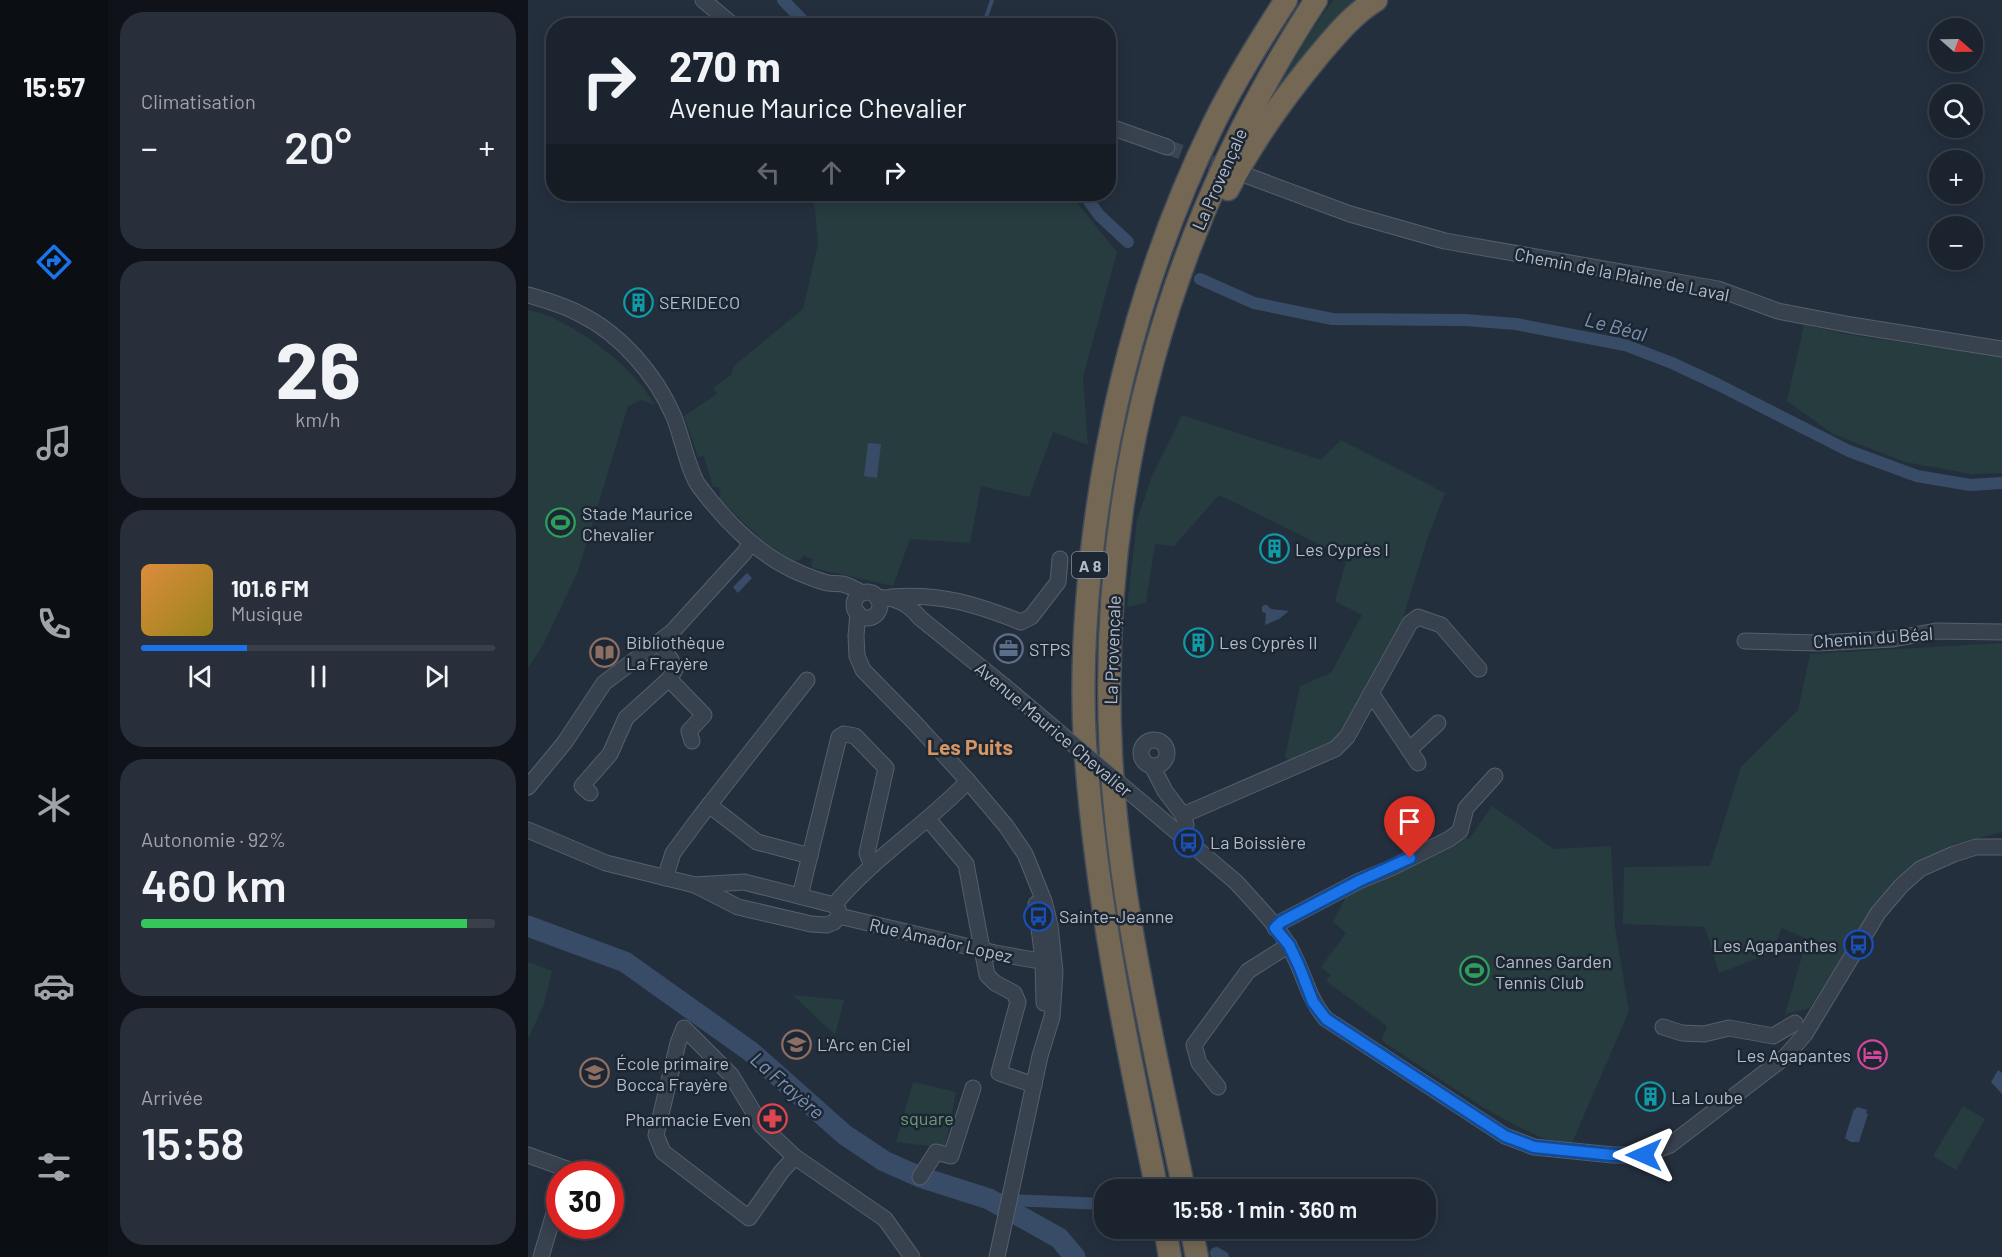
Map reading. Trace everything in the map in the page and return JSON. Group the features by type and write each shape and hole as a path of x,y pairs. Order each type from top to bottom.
{"highway":[{"name":"La Provençale","path":"1155,1179 1117,992 1093,831 1085,740 1083,660 1096,511 1125,365 1142,304 1165,236 1188,178 1215,121 1285,0"},
{"name":"La Provençale","path":"1182,1179 1130,917 1116,811 1111,756 1109,663 1113,595 1125,492 1143,396 1167,308 1205,206 1236,139 1283,53 1316,0"},
{"path":"1167,308 1229,186 1266,124 1329,43 1353,16 1376,0"},
{"path":"1167,1239 1170,1257"},
{"path":"1193,1239 1197,1257"}],"street":[{"path":"703,0 724,18"},
{"path":"1116,129 1167,147"},
{"name":"Chemin de la Plaine de Laval","path":"1248,176 1350,214 1445,241 1718,289 1778,311 2002,349"},
{"name":"Avenue Maurice Chevalier","path":"528,295 564,306 582,315 617,339 633,354 650,374 673,414 697,483 751,543 777,562 802,574 829,583 842,584 870,604 918,615 1236,882 1289,945 1313,1002 1326,1019 1505,1136 1534,1147 1612,1155 1644,1155 1670,1145 1785,1057 1805,1034 1878,913 1901,886 1920,869 1954,854 1976,847 2002,847"},
{"path":"528,788 565,742 604,683 672,632 751,543"},
{"name":"Avenue Maurice Chevalier","path":"870,604 918,595 981,606 1021,622 1031,617 1058,582 1060,559"},
{"path":"918,615 941,598"},
{"path":"870,604 857,656 863,670 914,722 1006,826 1025,869 1049,960 1044,993 1040,1056 997,1257"},
{"path":"1183,815 1335,749 1347,737 1410,623 1418,617 1441,625 1479,669"},
{"name":"Chemin du Béal","path":"1745,641 1819,643 1893,639 1936,631 2002,632"},
{"path":"590,793 582,786 610,754 626,718 669,679 675,670 659,643"},
{"path":"669,679 704,715 689,731 692,741"},
{"path":"665,878 673,853 807,680"},
{"path":"1371,693 1414,756 1438,723"},
{"path":"800,896 839,737 844,734 855,736 886,768 867,854 872,866"},
{"name":"Avenue Maurice Chevalier","path":"1152,766 1164,762 1172,747 1160,741 1153,734 1145,743 1141,754 1144,762 1152,766 1165,791 1183,815 1188,830 1187,840"},
{"path":"1275,928 1281,922 1359,881 1449,839 1460,831 1466,808 1495,776"},
{"path":"836,910 872,866 928,819 968,781"},
{"path":"709,805 757,842 810,856"},
{"path":"928,819 966,864 987,975 995,983 1014,993 1018,1002 999,1073 1034,1085"},
{"name":"Rue Amador Lopez","path":"528,830 606,863 695,885 738,907 811,924 827,925 834,922 836,910"},
{"name":"Avenue Maurice Chevalier","path":"1954,854 2002,858"},
{"name":"Rue Amador Lopez","path":"695,885 744,882 800,896 836,910 983,950 1034,960 1049,960"},
{"path":"1218,1087 1198,1063 1194,1045 1248,971 1289,945"},
{"path":"1663,1027 1682,1033 1704,1034 1729,1028 1773,1036 1795,1023"},
{"path":"795,1157 749,1218 663,1152 657,1135 678,1043 684,1028 731,1075 748,1107 762,1126 795,1157 885,1219 912,1257"},
{"path":"920,1177 936,1152 951,1156 973,1088"},
{"path":"528,1155 546,1161"},
{"path":"541,1257 546,1239"}],"green space":[{"path":"1333,0 1365,0 1279,95 1274,93 1312,30"},
{"path":"813,201 1076,201 1117,252 1083,377 1088,445 1053,432 1029,497 981,486 970,543 910,539 893,586 813,568 811,564 813,560 803,555 801,559 794,562 763,541 719,499 721,492 718,487 713,487 704,456 698,457 684,416 717,394 713,388 731,375 734,366 803,309 818,244"},
{"name":"Stade Maurice Chevalier","path":"528,310 563,323 600,346 632,375 655,405 641,400 628,406 578,571 543,645 528,668"},
{"path":"1804,325 1851,335 2002,357 2002,473 1971,474 1905,462 1833,434 1787,401"},
{"path":"1182,415 1321,460 1341,440 1445,493 1427,540 1401,624 1387,653 1334,744 1291,763 1285,757 1300,686 1331,673 1362,615 1335,601 1347,558 1219,495 1174,546 1155,544 1146,603 1127,607 1137,520 1152,476"},
{"path":"2002,643 2002,832 1954,844 1895,880 1868,914 1810,1008 1785,1014 1807,939 1782,928 1771,953 1719,973 1705,927 1623,924 1624,867 1710,866 1741,767 1798,710 1810,654"},
{"name":"Cannes Garden Tennis Club","path":"1492,806 1554,849 1611,846 1615,927 1629,1011 1572,1143 1542,1138 1517,1126 1484,1108 1385,1043 1382,1039 1387,1026 1326,981 1331,975 1321,967 1346,933 1333,922 1347,895 1463,837 1469,839"},
{"path":"528,962 552,971 544,1004 528,1039"},
{"path":"793,995 844,1000 835,1035"},
{"name":"square","path":"913,1082 956,1092 945,1148 896,1142"},
{"path":"1963,1106 1985,1119 1956,1170 1933,1156"}],"water":[{"path":"868,443 881,444 877,478 864,476"},
{"path":"747,573 752,578 738,593 733,587"},
{"path":"1264,605 1271,609 1289,611 1279,619 1265,625 1266,613 1262,612"},
{"path":"1998,1070 2002,1073 2002,1094 1991,1082"},
{"path":"1857,1107 1867,1110 1868,1114 1859,1142 1851,1142 1845,1138 1854,1109"}],"waterway":[{"name":"Le Béal","path":"783,0 800,18"},
{"path":"986,18 992,0"},
{"name":"Le Béal","path":"1089,201 1099,215 1128,242"},
{"name":"Le Béal","path":"1200,279 1254,303 1332,319 1465,320 1516,324 1625,345 1717,384 1849,451 1917,476 1970,485 2002,483"},
{"name":"La Frayère","path":"528,926 625,962 750,1051 845,1135 884,1161 920,1177 989,1199 1059,1238 1075,1257"},
{"path":"989,1199 1094,1204"},
{"path":"1216,1253 1223,1257"}],"tunnel":[{"path":"1167,147 1232,170"}],"place":[{"name":"SERIDECO","path":"638,302"},
{"name":"Stade Maurice Chevalier","path":"561,523"},
{"name":"Les Cyprès I","path":"1274,549"},
{"name":"Les Cyprès II","path":"1198,642"},
{"name":"STPS","path":"1008,649"},
{"name":"Bibliothèque La Frayère","path":"605,652"},
{"name":"La Boissière","path":"1189,842"},
{"name":"Sainte-Jeanne","path":"1038,916"},
{"name":"Les Agapanthes","path":"1858,945"},
{"name":"Cannes Garden Tennis Club","path":"1474,971"},
{"name":"L'Arc en Ciel","path":"796,1044"},
{"name":"Les Agapantes","path":"1872,1055"},
{"name":"École primaire Bocca Frayère","path":"595,1073"},
{"name":"La Loube","path":"1650,1097"},
{"name":"Pharmacie Even","path":"772,1119"}],"district":[{"name":"Les Puits","path":"970,746"}],"route":[{"path":"1410,858 1359,881 1281,922 1275,928 1289,945 1318,1010 1326,1019 1505,1136 1534,1147 1612,1155 1644,1155"}]}
